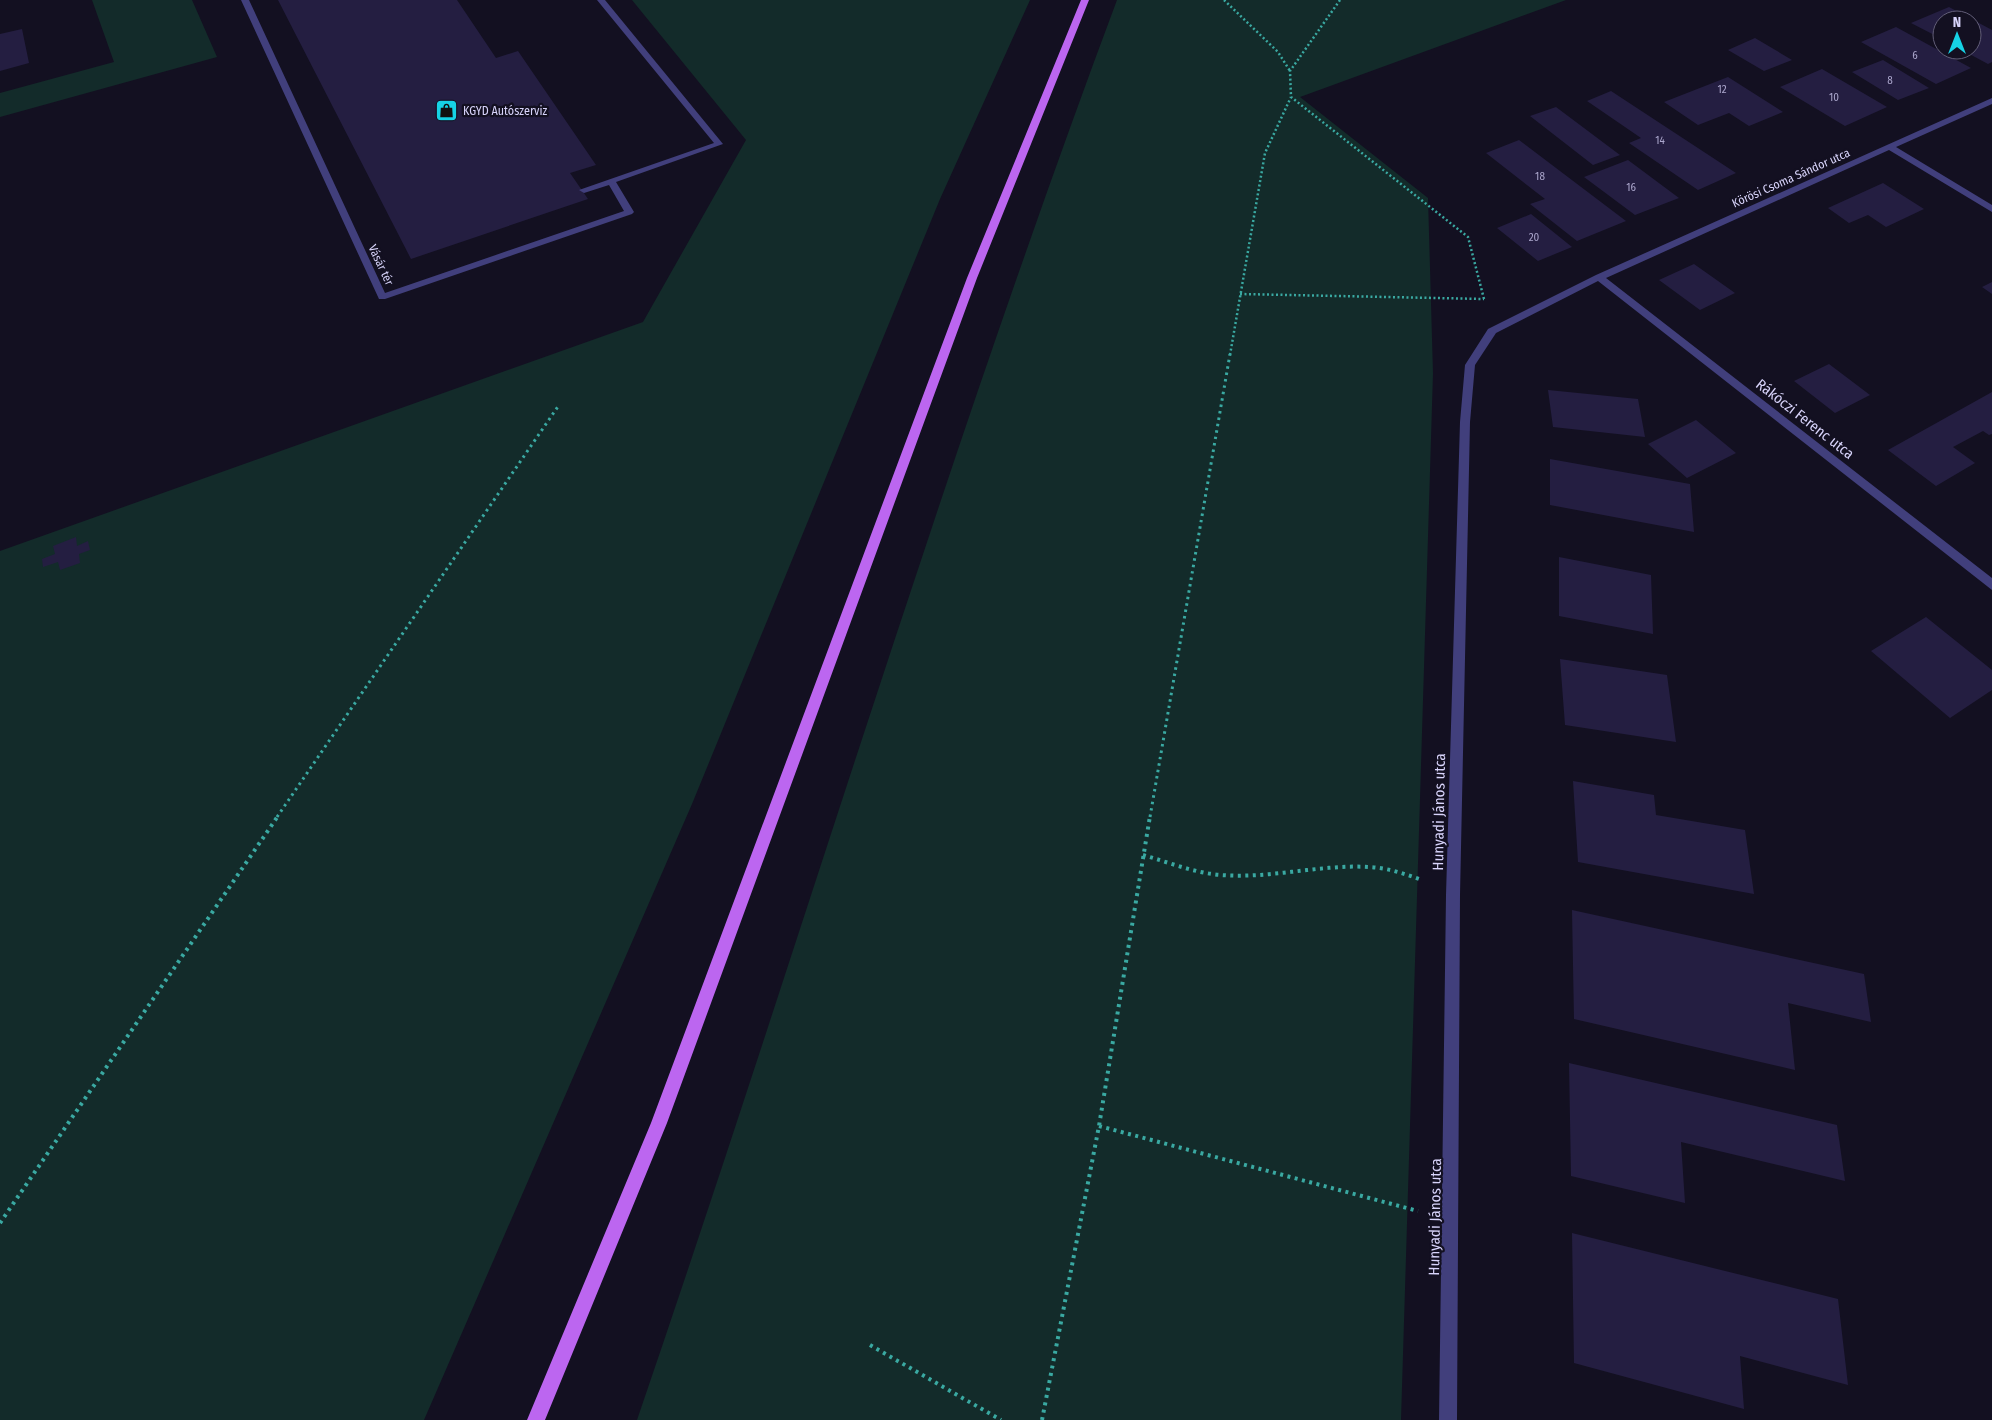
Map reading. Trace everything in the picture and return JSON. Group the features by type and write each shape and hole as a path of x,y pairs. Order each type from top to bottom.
{"main road":[{"path":"536,1420 659,1124 1030,126 1085,0"}],"street":[{"name":"Vásár tér","path":"246,0 382,297 630,212 611,181"},
{"path":"584,190 720,144 601,0"},
{"name":"Körösi Csoma Sándor utca","path":"1599,277 1992,101"},
{"path":"1890,147 1992,209"},
{"path":"1492,331 1599,277"},
{"name":"Rákóczi Ferenc utca","path":"1599,277 1992,586"},
{"name":"Hunyadi János utca","path":"1448,1420 1452,1220 1453,895 1465,422 1470,365 1492,331"}],"path":[{"path":"1042,1420 1099,1126 1143,855 1265,153 1291,97 1290,71 1278,52 1224,0"},
{"path":"1290,71 1340,0"},
{"path":"1291,97 1468,236 1492,331"},
{"path":"1240,294 1484,299"},
{"path":"0,1223 559,405"},
{"path":"1143,855 1220,875 1259,874 1356,864 1402,871 1453,895"},
{"path":"1099,1126 1452,1220"},
{"path":"870,1345 1001,1420"}],"green space":[{"path":"92,0 192,0 217,57 0,117 0,93 114,62"},
{"path":"632,0 1030,0 940,199 692,804 424,1420 0,1420 0,551 643,322 746,140"},
{"path":"1117,0 1566,0 1300,97 1428,198 1433,373 1401,1420 637,1420 931,530 1053,176"}],"building":[{"name":"KGYD Autószerviz","path":"278,0 457,0 496,58 518,51 596,165 570,173 588,199 411,259"},
{"path":"1949,7 1955,10 1942,10"},
{"path":"1932,14 1932,34 1911,23"},
{"path":"1982,25 1992,30 1992,62 1988,64 1981,60"},
{"path":"1896,27 1932,47 1932,60 1956,60 1971,68 1936,84 1861,42"},
{"path":"22,29 29,63 0,71 0,34"},
{"path":"1755,38 1792,60 1764,71 1728,50"},
{"path":"1883,60 1929,88 1898,100 1852,72"},
{"path":"1822,69 1887,107 1845,126 1780,87"},
{"path":"1728,77 1783,112 1749,126 1729,113 1698,125 1664,102"},
{"path":"1611,91 1736,173 1698,190 1629,143 1641,138 1587,101"},
{"path":"1556,107 1620,155 1593,165 1530,116"},
{"path":"1519,140 1626,221 1577,241 1530,204 1545,199 1486,153"},
{"path":"1628,160 1679,198 1635,215 1584,177"},
{"path":"1883,183 1924,209 1886,227 1868,215 1849,223 1828,208"},
{"path":"1531,214 1572,247 1538,261 1497,228"},
{"path":"1694,264 1735,293 1700,310 1659,280"},
{"path":"1992,282 1992,294 1982,287"},
{"path":"1829,364 1870,395 1835,413 1794,381"},
{"path":"1548,390 1638,399 1645,437 1553,427"},
{"path":"1992,392 1992,434 1989,435 1983,431 1953,447 1975,463 1936,486 1888,450"},
{"path":"1696,420 1736,453 1687,478 1648,444"},
{"path":"1550,459 1690,484 1694,532 1550,505"},
{"path":"76,537 77,546 88,541 90,550 79,554 80,563 60,570 58,562 43,567 42,559 55,554 53,546"},
{"path":"1559,557 1651,575 1653,634 1559,616"},
{"path":"1926,617 1992,670 1992,690 1950,718 1871,651"},
{"path":"1560,659 1667,675 1676,742 1565,725"},
{"path":"1573,781 1654,795 1656,815 1745,830 1754,894 1578,862"},
{"path":"1572,910 1864,974 1871,1022 1788,1003 1795,1070 1574,1019"},
{"path":"1569,1063 1837,1125 1845,1181 1681,1142 1685,1203 1571,1176"},
{"path":"1572,1233 1838,1299 1848,1385 1740,1356 1744,1409 1574,1363"}],"place":[{"name":"KGYD Autószerviz","path":"447,111"}]}
